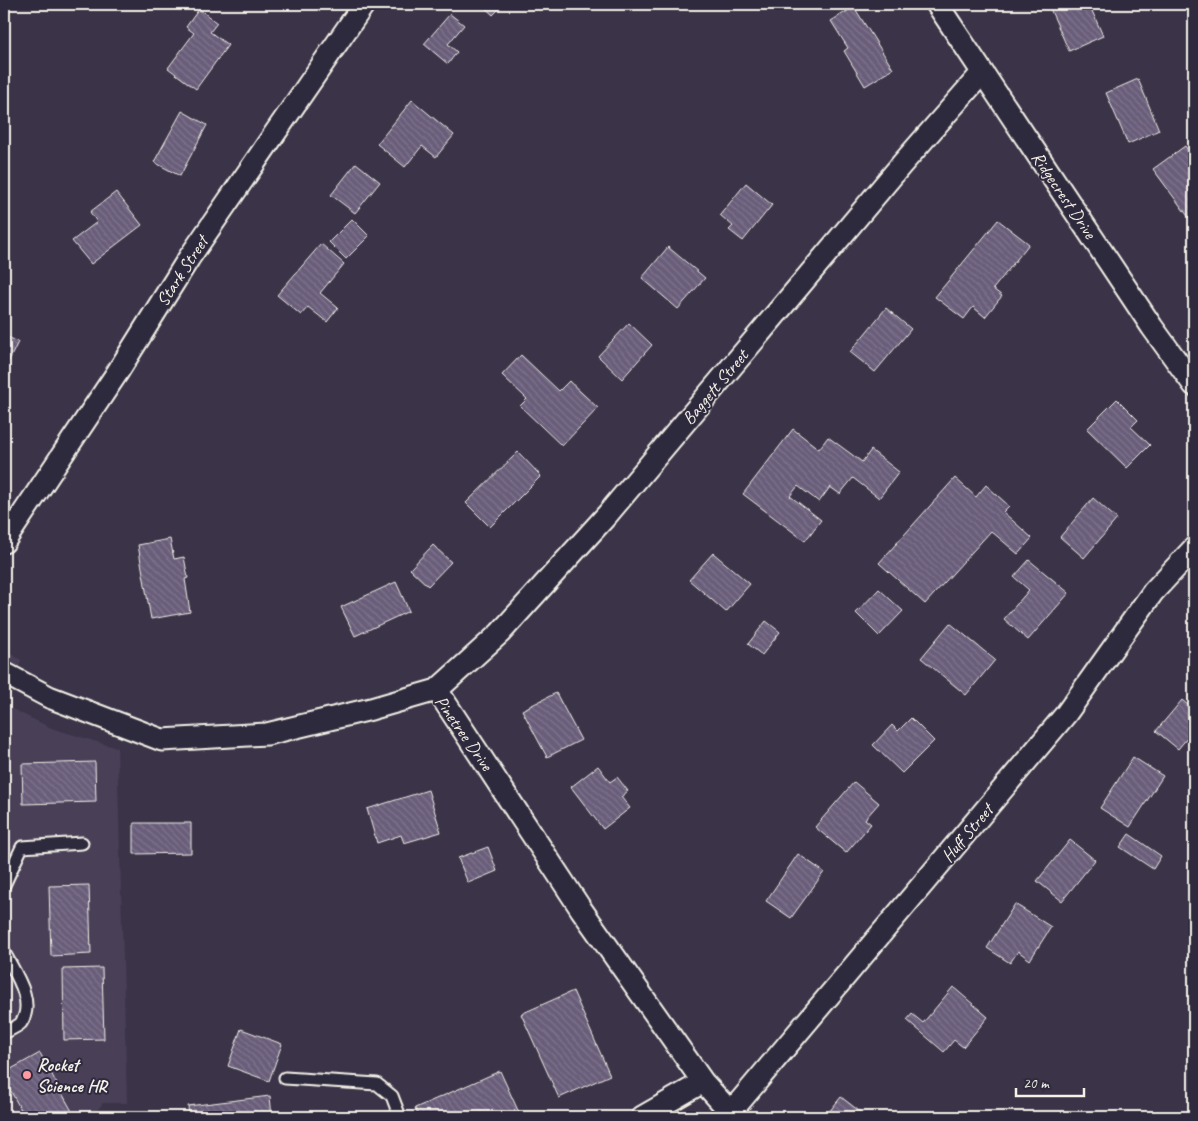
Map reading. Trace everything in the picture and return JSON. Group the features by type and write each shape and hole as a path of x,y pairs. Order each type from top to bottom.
{"street":[{"name":"Stark Street","path":"4,542 117,373 189,258 364,4"},
{"name":"Ridgecrest Drive","path":"937,4 1152,327 1194,385"},
{"name":"Baggett Street","path":"437,690 500,633 607,515 902,164 982,73"},
{"name":"Huff Street","path":"733,1114 1066,714 1153,592 1194,548"},
{"name":"Pinetree Drive","path":"4,673 49,697 162,740 267,734 371,709 437,690 581,909 702,1082 733,1114"},
{"path":"642,1117 702,1082"}],"lane":[{"path":"4,885 22,847 82,842"},
{"path":"4,952 23,990 27,1008 20,1024 4,1033"},
{"path":"284,1078 377,1084 392,1096 400,1117"}],"shaded area":[{"path":"4,650 21,660 6,706 51,728 117,748 127,1103 103,1103 95,1113 88,1117 4,1117"}],"building":[{"path":"481,4 504,4 493,15"},
{"path":"1048,4 1089,4 1103,36 1069,51"},
{"path":"854,7 893,69 865,86 844,51 848,48 831,21"},
{"path":"199,9 217,23 210,32 228,45 196,89 168,68 194,33 186,27"},
{"path":"450,14 464,25 448,44 457,52 448,64 424,44"},
{"path":"1138,79 1159,130 1128,144 1106,93"},
{"path":"412,100 454,135 436,157 422,146 405,167 377,144"},
{"path":"182,111 207,125 180,176 154,162"},
{"path":"1185,146 1194,159 1194,216 1190,219 1153,169"},
{"path":"356,163 380,182 355,213 331,195"},
{"path":"746,183 772,205 743,241 729,230 733,226 720,215"},
{"path":"116,192 142,225 91,264 72,241 97,222 90,212"},
{"path":"352,219 369,236 346,259 329,242"},
{"path":"998,220 1029,244 993,289 1002,296 985,317 973,307 964,319 935,297"},
{"path":"321,244 344,264 320,293 338,308 327,322 308,307 301,315 277,295"},
{"path":"668,247 705,278 678,309 642,278"},
{"path":"886,308 911,329 875,372 850,352"},
{"path":"629,323 652,345 622,379 598,356"},
{"path":"4,335 18,342 4,371"},
{"path":"521,355 559,391 569,381 598,408 562,446 520,406 527,399 502,375"},
{"path":"1117,399 1138,420 1131,427 1150,445 1127,468 1087,429"},
{"path":"793,429 819,449 828,437 862,462 871,450 899,472 879,498 853,478 840,494 830,487 819,502 798,486 790,496 821,520 805,541 743,494"},
{"path":"518,452 541,476 490,527 466,503"},
{"path":"955,478 976,497 986,485 1009,506 1003,512 1032,538 1018,554 991,531 925,604 879,563"},
{"path":"1093,498 1117,519 1084,558 1060,537"},
{"path":"170,539 174,559 184,557 188,578 185,579 190,612 151,619 138,545"},
{"path":"433,545 451,562 428,586 410,569"},
{"path":"713,553 750,584 726,612 689,580"},
{"path":"1029,560 1069,593 1028,640 1004,619 1029,590 1014,577"},
{"path":"396,582 409,611 355,636 341,607"},
{"path":"879,589 903,611 879,636 856,613"},
{"path":"766,621 780,632 762,655 748,644"},
{"path":"950,623 995,660 966,695 921,658"},
{"path":"556,693 581,740 547,757 522,710"},
{"path":"1182,700 1194,710 1194,743 1188,737 1178,749 1156,731"},
{"path":"911,718 934,741 902,773 873,745 892,725 898,731"},
{"path":"1133,757 1163,776 1130,827 1100,808"},
{"path":"95,762 96,802 23,804 22,764"},
{"path":"598,766 610,782 617,777 628,791 621,797 630,808 603,829 571,787"},
{"path":"854,782 879,803 865,819 871,824 846,853 815,827"},
{"path":"428,790 441,832 404,843 401,835 377,843 367,809"},
{"path":"134,823 191,823 191,853 134,854"},
{"path":"1129,834 1161,856 1153,869 1120,847"},
{"path":"1070,840 1095,860 1062,901 1037,881"},
{"path":"488,847 497,871 468,883 458,858"},
{"path":"798,854 824,872 791,918 766,901"},
{"path":"89,885 91,954 51,956 49,886"},
{"path":"1015,904 1051,927 1030,960 1018,951 1010,963 987,948"},
{"path":"102,968 104,1039 64,1040 63,969"},
{"path":"953,987 988,1017 963,1047 954,1040 944,1052 907,1020 912,1014 923,1023"},
{"path":"573,991 610,1075 559,1098 521,1014"},
{"path":"241,1029 282,1044 269,1081 228,1066"},
{"path":"40,1053 74,1115 70,1117 25,1117 4,1079 4,1073"},
{"path":"500,1071 521,1117 419,1117 415,1108"},
{"path":"270,1096 272,1117 189,1117 188,1106"},
{"path":"841,1097 867,1117 825,1117"}],"place":[{"name":"Rocket Science HR","path":"27,1075"}]}
